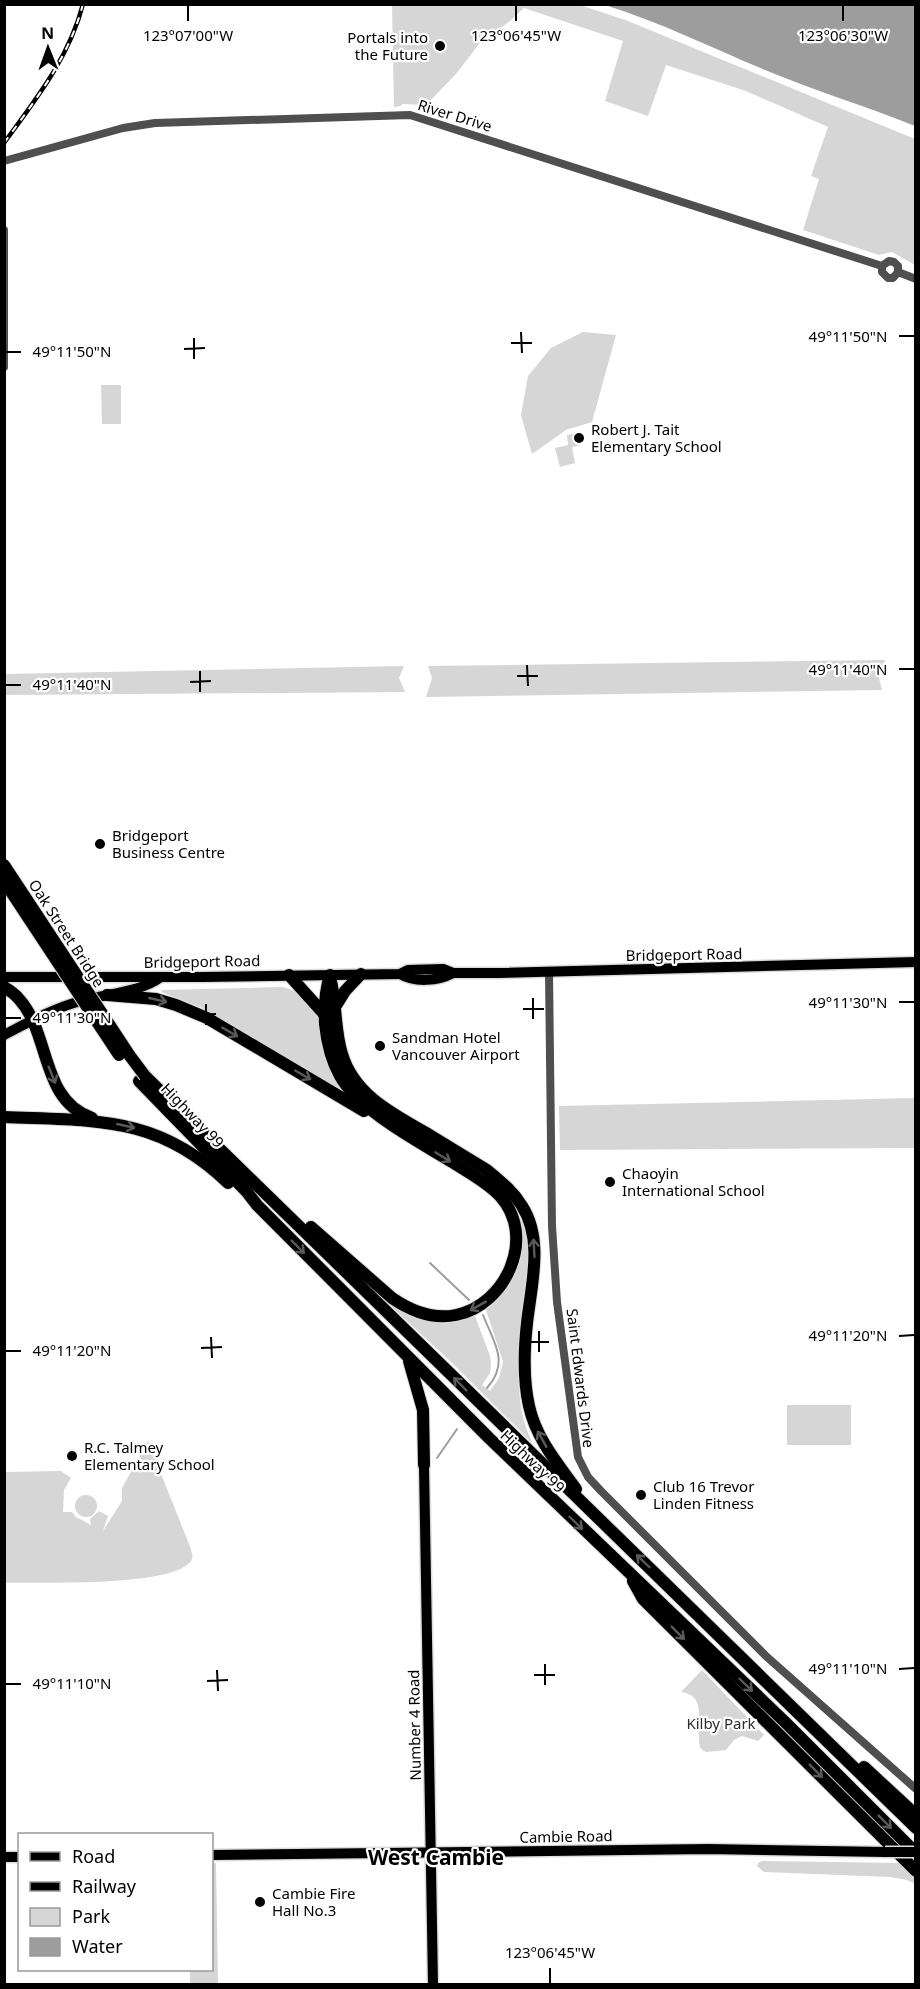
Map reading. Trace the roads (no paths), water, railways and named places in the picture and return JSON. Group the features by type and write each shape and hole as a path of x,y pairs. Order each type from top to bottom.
{"highway":[{"name":"Oak Street Bridge","path":"4,864 142,1079"},
{"name":"Oak Street Bridge","path":"4,881 106,1036 142,1079"},
{"path":"245,1173 270,1190 392,1298 428,1315 449,1316 482,1305 493,1296 511,1267 516,1240 515,1230 510,1211 500,1196 489,1186 397,1128 354,1095 341,1078 330,1053 330,1011 361,974"},
{"path":"289,975 330,1011"},
{"path":"330,975 325,992 346,1065 358,1085 379,1104 487,1170 502,1182 523,1207 532,1230 534,1252 525,1360 529,1405 544,1444 601,1521"},
{"path":"4,987 19,998 32,1020 60,1094 81,1114 104,1123"},
{"path":"107,995 156,999 207,1018 397,1128"},
{"name":"Highway 99","path":"142,1079 245,1173 915,1828"},
{"name":"Highway 99","path":"142,1079 257,1205 408,1357 627,1572 769,1706 915,1852"},
{"path":"4,1117 104,1123 147,1131 194,1154 241,1197 257,1205"},
{"path":"408,1357 423,1410 424,1466"},
{"path":"627,1572 643,1599 915,1871"},
{"path":"789,1705 811,1718 915,1815"}],"main road":[{"name":"Bridgeport Road","path":"4,977 400,974 408,970 443,969 453,973 549,972 915,962"},
{"path":"4,1035 59,1008 150,985 161,977"},
{"name":"Number 4 Road","path":"424,1466 433,1984"},
{"name":"Cambie Road","path":"213,1855 708,1849 915,1852"}],"street":[{"name":"River Drive","path":"4,161 139,124 410,115 882,266 882,272 888,278 894,278 898,272 915,279"},
{"path":"4,230 4,367"},
{"name":"Saint Edwards Drive","path":"549,972 552,1226 557,1302 578,1457 588,1477 601,1491 767,1658 915,1789"}],"water":[{"path":"605,5 915,5 915,126 784,78 666,27"}],"waterway":[{"path":"430,1263 469,1300"},
{"path":"483,1315 498,1352 499,1361 498,1370 487,1388"},
{"path":"437,1458 457,1429"}],"railway":[{"path":"4,143 60,60 77,24 83,4"}],"place":[{"name":"Portals into the Future","path":"440,46"},
{"name":"Robert J. Tait Elementary School","path":"579,438"},
{"name":"Bridgeport Business Centre","path":"100,844"},
{"name":"Sandman Hotel Vancouver Airport","path":"380,1046"},
{"name":"Chaoyin International School","path":"610,1182"},
{"name":"R.C. Talmey Elementary School","path":"72,1456"},
{"name":"Club 16 Trevor Linden Fitness","path":"641,1495"},
{"name":"Cambie Fire Hall No.3","path":"260,1902"}],"district":[{"name":"West Cambie","path":"436,1857"}],"park label":[{"name":"Kilby Park","path":"721,1723"}]}
